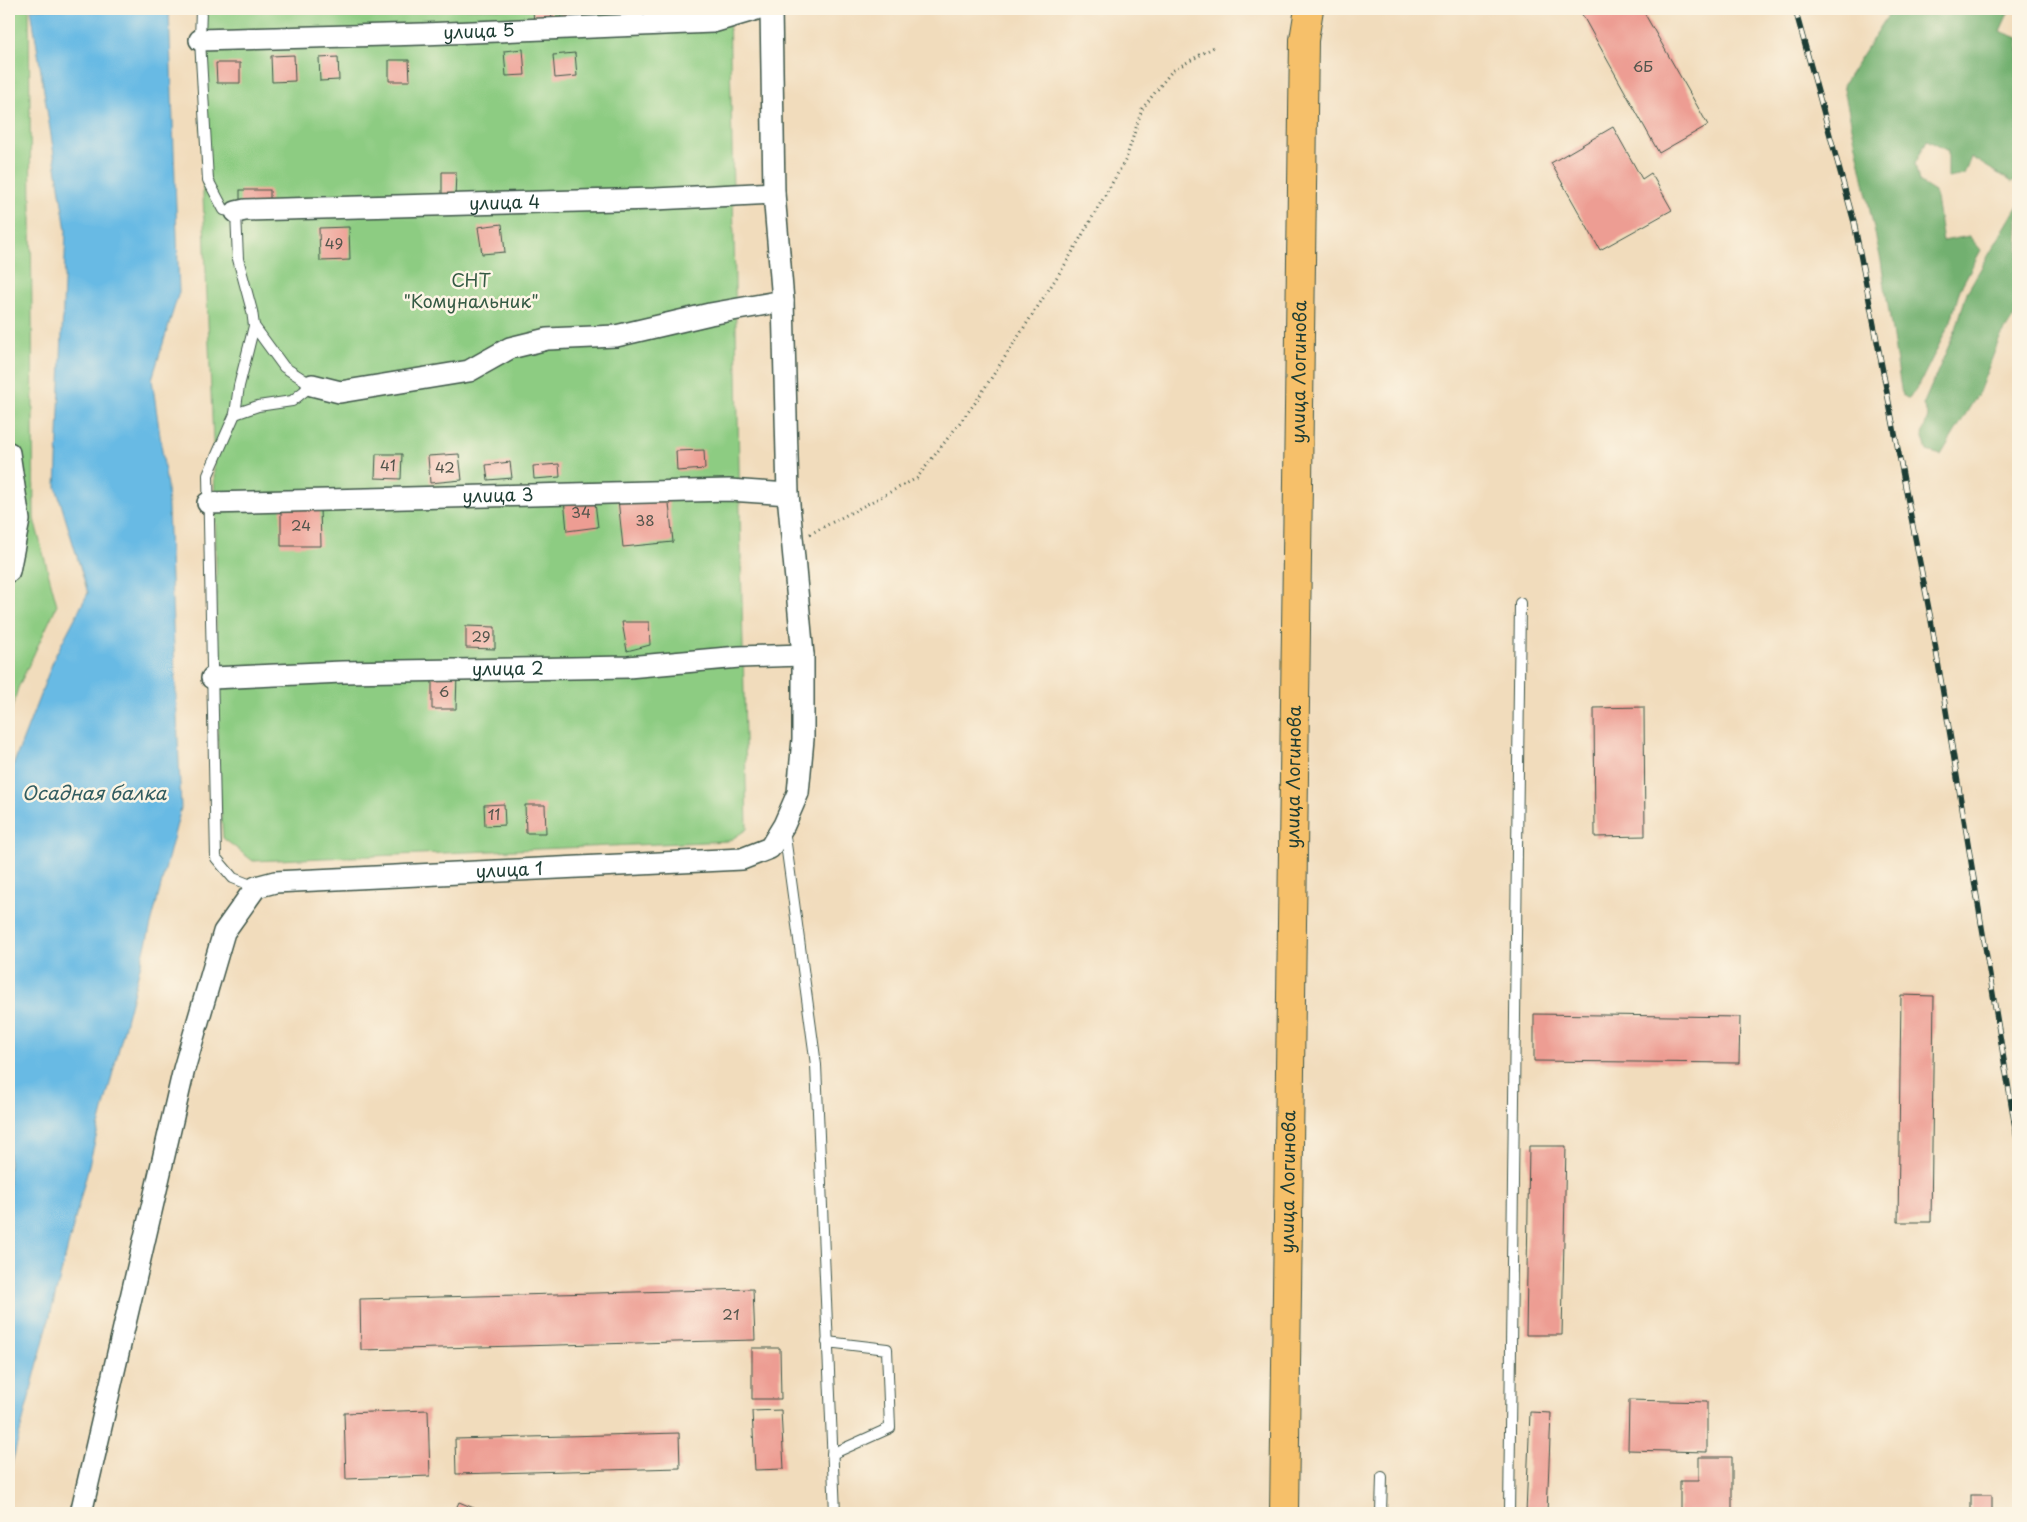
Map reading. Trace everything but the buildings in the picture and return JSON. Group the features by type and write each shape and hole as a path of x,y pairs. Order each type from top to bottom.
{"main road":[{"path":"1298,9 1304,40"},
{"path":"1304,40 1309,9"},
{"name":"улица Логинова","path":"1284,1513 1304,40"}],"street":[{"name":"улица 5","path":"200,40 423,34 714,22 756,9"},
{"name":"улица 1","path":"266,884 742,859 770,848 784,825 798,793 803,739 803,655 788,494 783,301 774,193 771,9"},
{"name":"улица 4","path":"236,212 245,210 655,199 774,193"},
{"path":"312,384 340,392 469,371 510,348 528,343 547,339 616,336 710,314 783,301"},
{"path":"9,453 19,520 9,571"},
{"name":"улица 3","path":"208,503 710,491 788,494"},
{"name":"улица 2","path":"212,678 342,672 619,667 739,657 803,655"},
{"path":"81,1513 184,1069 224,932 266,884"}],"lane":[{"path":"201,9 200,40 208,180 224,210 236,212 238,259 252,311 254,326 239,386 235,414 208,475 216,858 234,878 266,884"},
{"path":"235,414 258,406 292,402 312,384 284,368 254,326"},
{"path":"1509,1513 1520,603"},
{"path":"784,825 816,1065 835,1513"},
{"path":"827,1342 887,1349 890,1428 832,1454"},
{"path":"1381,1513 1382,1477"}],"path":[{"path":"792,544 916,478 975,403 1066,263 1126,159 1142,109 1172,71 1214,46"}],"green space":[{"path":"9,9 29,9 34,519 57,605 18,688 9,719"},
{"name":"СНТ \"Комунальник\"","path":"200,9 729,9 747,829 729,841 253,861 223,838 218,754 215,501 203,194"},
{"path":"1892,9 2010,9 2000,31 2018,38 2018,179 2012,182 1971,157 1964,175 1948,178 1948,151 1927,140 1915,164 1919,182 1935,192 1943,241 1969,236 1981,250 1960,289 1951,321 1920,383 1909,399 1902,395 1881,261 1843,85"},
{"path":"2018,205 2018,310 1999,340 1979,392 1941,455 1927,451 1922,434 1928,417 1923,405 1956,329 1967,292"}],"water":[{"name":"Осадная балка","path":"31,9 169,9 179,292 152,379 167,486 181,808 9,1475 9,776 55,656 88,593 56,487 66,230"}],"railway":[{"path":"1795,9 1854,222 1931,620 2018,1145"}]}
